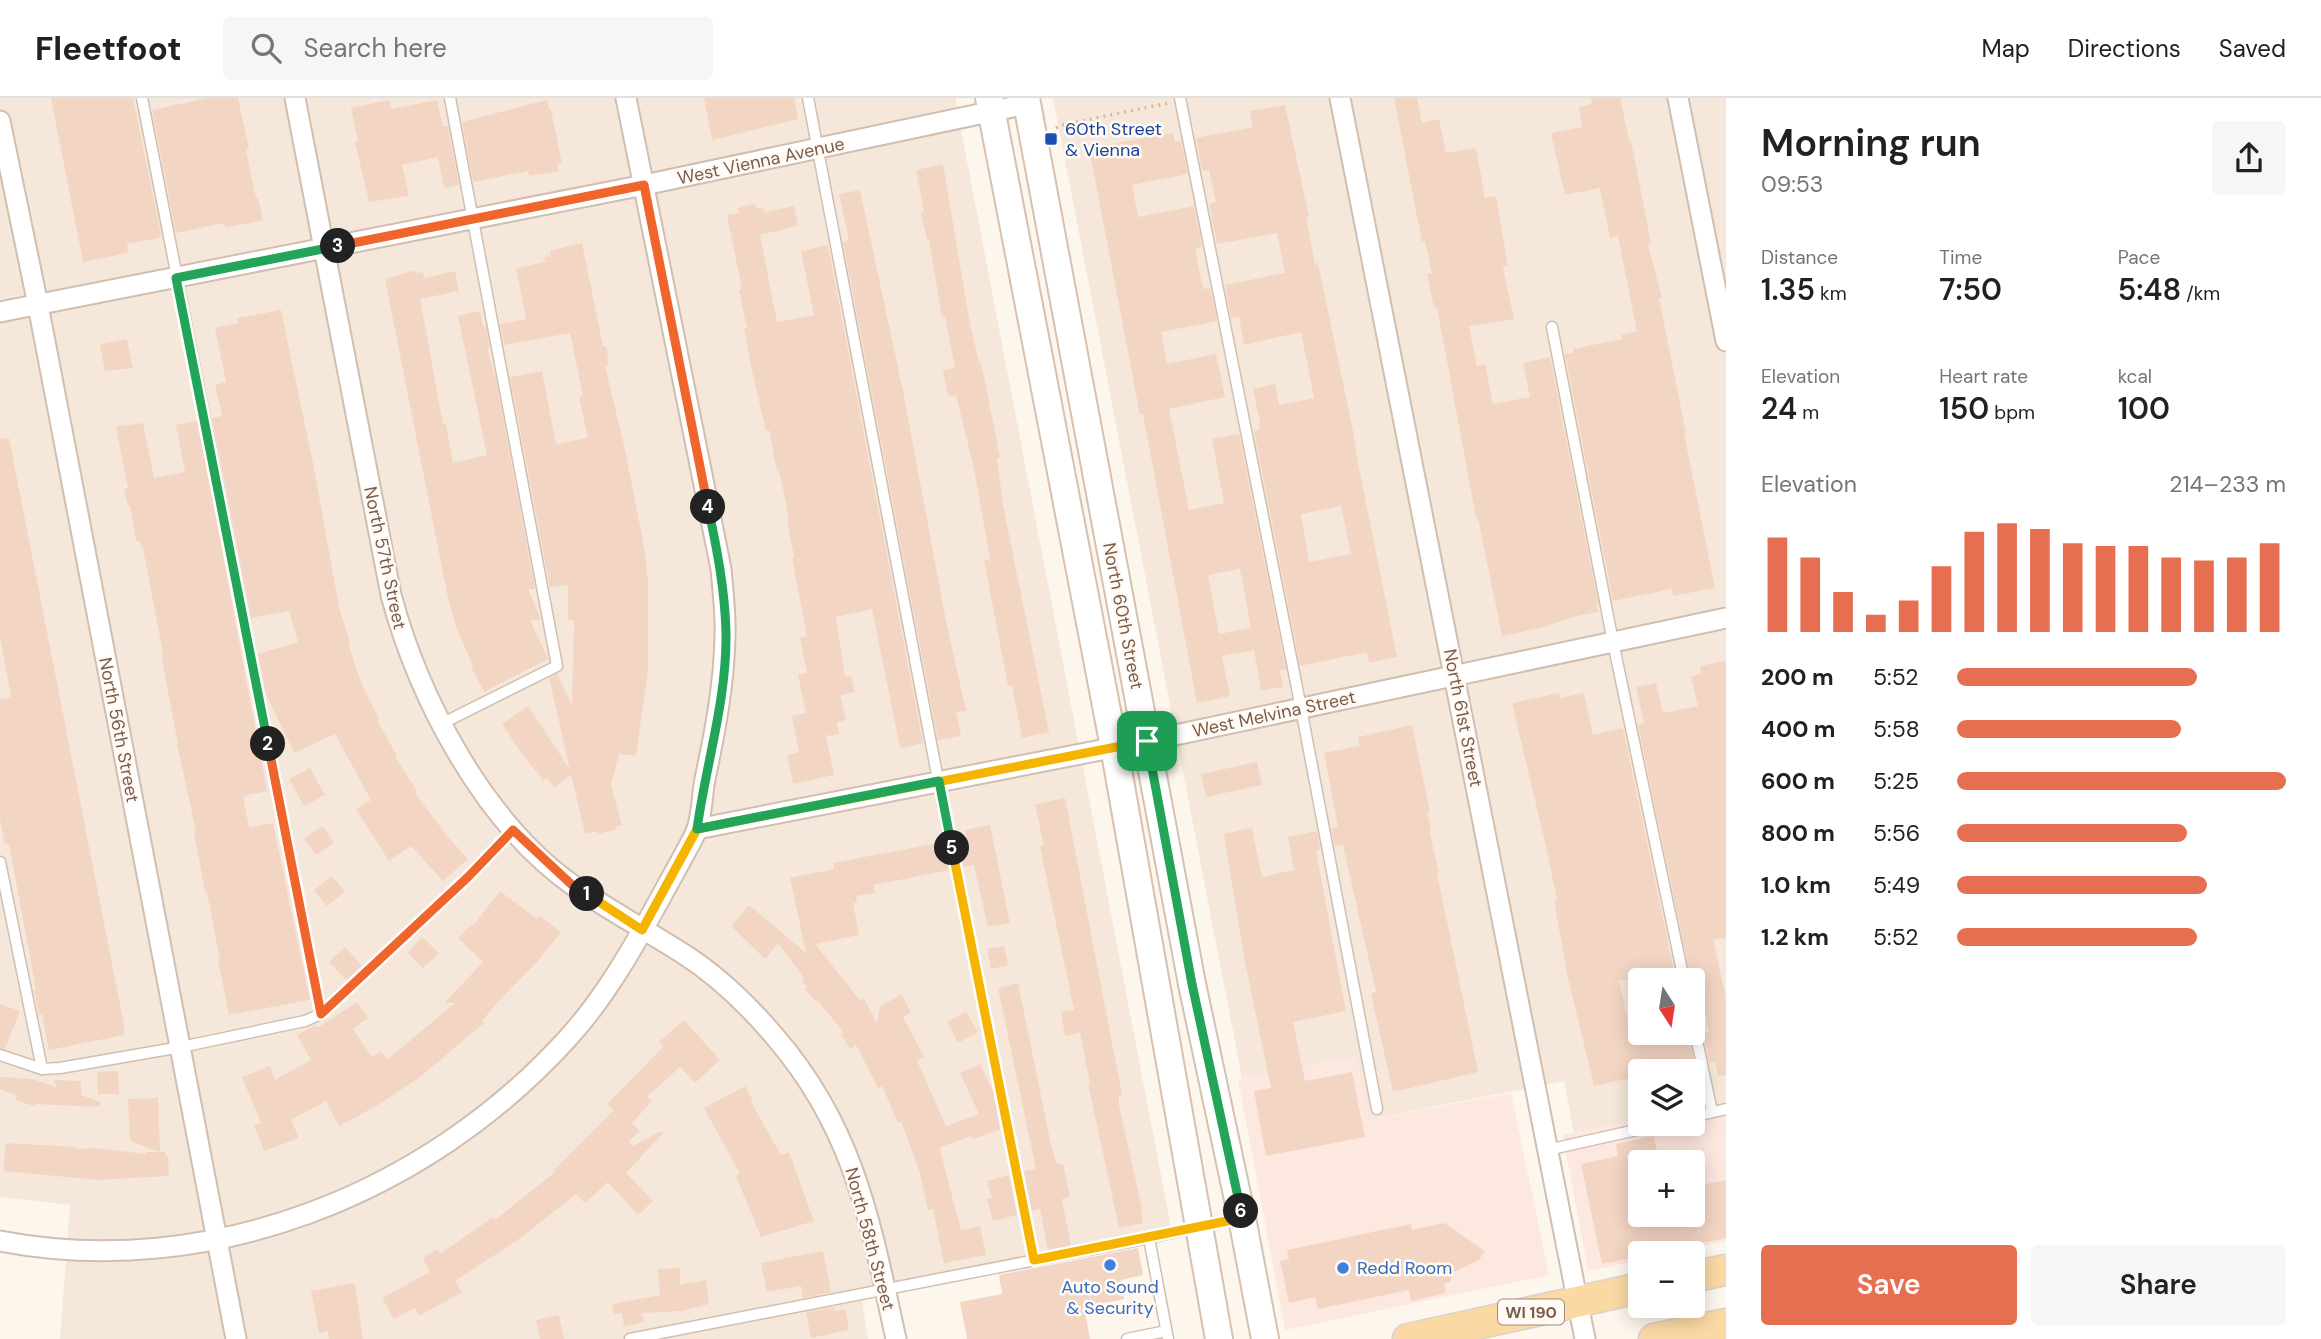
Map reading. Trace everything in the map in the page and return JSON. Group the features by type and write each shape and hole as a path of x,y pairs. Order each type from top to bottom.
{"main road":[{"name":"North 60th Street","path":"1026,101 1192,984 1265,1339"},
{"name":"North 60th Street","path":"990,105 1114,747 1219,1339"},
{"path":"1705,1274 1726,1270"},
{"name":"WI 190","path":"1408,1339 1628,1291"},
{"path":"1654,1339 1726,1324"}],"street":[{"name":"North 57th Street","path":"295,98 391,595 402,639 419,681 482,790 513,830 571,884 642,930"},
{"path":"0,1241 77,1249 176,1247 218,1240 305,1215 345,1199 412,1165 461,1133 537,1070 570,1036 601,997 642,930 697,829 720,703 726,635 721,569 626,98"},
{"name":"North 61st Street","path":"1340,98 1584,1339"},
{"path":"1678,98 1726,341"},
{"name":"West Vienna Avenue","path":"0,312 644,185 818,149 990,105 1026,101"},
{"name":"North 56th Street","path":"0,121 38,305 236,1339"},
{"name":"West Melvina Street","path":"697,829 1147,741 1726,618"},
{"name":"North 58th Street","path":"642,930 683,953 714,977 776,1038 824,1106 858,1179 896,1339"}],"lane":[{"path":"142,98 321,1014"},
{"path":"442,724 557,666 450,98"},
{"path":"808,98 1034,1260"},
{"path":"1180,99 1301,708 1377,1109"},
{"path":"1552,327 1682,968"},
{"path":"0,1055 42,1069 60,1068 181,1047 305,1021 321,1014 468,877 513,830"},
{"path":"0,862 42,1069"},
{"path":"1698,1045 1712,1112"},
{"path":"1705,1114 1726,1109"},
{"path":"1547,1150 1628,1132"},
{"path":"630,1339 1242,1218"},
{"path":"1127,1339 1167,1335 1149,1238"}],"path":[{"path":"1055,130 1062,125 1180,99"}],"shaded area":[{"path":"0,98 955,98 1173,1238 862,1300 868,1339 60,1339 70,1205 0,1197"},
{"path":"1053,98 1726,98 1726,1102 1705,1106 1705,1059 1628,1059 1628,1122 1574,1133 1564,1081 1368,1120 1356,1057 1242,1078"},
{"path":"1356,1057 1369,1120 1511,1093 1549,1275 1285,1330 1238,1079"},
{"path":"1726,1102 1726,1241 1705,1246 1705,1241 1628,1241 1628,1263 1588,1271 1563,1135 1628,1122 1628,1136 1705,1136 1705,1106"}],"building":[{"path":"51,98 133,98 161,235 159,238 127,244 128,253 83,262"},
{"path":"208,98 238,98 249,149 246,150 263,220 225,228 224,223 176,233 152,110"},
{"path":"704,98 794,98 798,119 712,140"},
{"path":"1394,98 1417,98 1422,123 1439,119 1446,153 1476,148 1485,198 1496,196 1508,266 1503,267 1514,319 1469,326 1477,366 1485,364 1493,404 1530,397 1523,363 1550,357 1598,612 1502,636 1476,518 1437,307 1434,307 1427,274 1432,273 1425,241 1422,242"},
{"path":"1591,98 1620,98 1631,140 1651,244 1648,245 1662,298 1659,298 1715,588 1673,596 1672,589 1613,601 1565,354 1573,353 1573,349 1622,339 1621,335 1637,332 1618,236 1610,238 1600,188 1565,195 1551,133 1582,127 1579,107 1592,104"},
{"path":"389,100 391,109 437,100 443,127 448,126 459,185 444,188 438,157 402,165 409,196 369,202 355,142 358,141 351,108"},
{"path":"547,100 562,163 557,164 559,171 529,176 528,171 473,182 462,122"},
{"path":"1285,105 1309,217 1306,217 1315,264 1318,263 1397,657 1369,663 1367,652 1300,666 1254,431 1259,430 1260,423 1253,389 1275,384 1279,405 1314,398 1301,332 1244,345 1239,317 1231,318 1225,285 1285,273 1277,233 1217,244 1209,204 1216,202 1209,170 1202,171 1196,138 1253,127 1250,111","holes":["1341,506 1351,554 1309,562 1301,514"]},
{"path":"1173,133 1175,142 1181,141 1188,174 1132,185 1138,217 1194,206 1202,247 1195,248 1201,280 1204,289 1210,288 1217,321 1161,332 1167,364 1216,354 1225,397 1169,409 1189,510 1224,503 1212,439 1239,434 1286,669 1280,670 1283,687 1261,691 1254,650 1222,656 1230,696 1197,703 1143,414 1140,415 1089,148","holes":["1240,569 1251,628 1219,634 1208,575"]},
{"path":"943,164 970,324 979,363 981,362 1000,457 997,458 1003,505 1049,732 1022,738 1012,685 1008,686 984,560 990,559 974,469 956,395 948,396 943,370 955,368 945,317 942,318 929,239 927,240 921,213 924,212 916,170"},
{"path":"860,190 966,711 956,712 961,736 938,740 843,242 849,240 839,194"},
{"path":"756,204 757,209 763,208 764,212 794,206 798,226 760,235 777,322 814,315 801,251 828,245 923,743 900,748 872,609 836,617 845,677 851,676 855,692 840,695 846,720 837,722 839,734 826,736 834,775 793,784 787,755 799,752 792,716 806,713 798,675 807,673 800,638 807,636 779,470 777,471 769,430 766,431 751,366 739,290 742,289 727,215 739,213 738,208"},
{"path":"582,243 603,346 607,347 608,365 605,366 626,454 645,552 648,582 648,670 636,756 619,754 611,785 622,825 598,834 597,831 585,834 571,774 554,788 547,778 544,781 502,724 528,706 570,770 549,678 557,674 572,704 574,620 568,620 568,585 550,587 510,377 542,371 556,444 588,438 579,397 583,396 570,333 504,345 500,324 526,319 516,268 545,262 544,257 551,256 550,251"},
{"path":"415,270 415,273 423,272 424,278 455,271 459,291 420,299 443,424 446,424 453,463 487,455 458,316 480,311 483,327 486,327 490,348 487,348 496,380 535,589 528,589 541,620 530,620 548,659 484,692 456,627 447,593 385,279"},
{"path":"281,310 314,468 339,607 361,682 379,719 377,720 397,756 395,757 417,791 415,793 468,859 443,881 411,846 389,861 356,809 371,800 335,734 294,753 266,694 258,654 298,642 289,611 251,618 212,418 222,416 215,385 226,382 215,328 238,323 237,318"},
{"path":"127,339 133,368 105,371 100,344"},
{"path":"198,421 267,791 243,796 249,828 273,823 310,1000 229,1015 143,548 139,541 136,541 124,489 128,488 116,427 143,423 154,478 185,472 176,425"},
{"path":"9,438 124,1025 124,1035 49,1050 34,990 9,844 5,845 0,819 0,699 11,697 0,636 0,439"},
{"path":"1726,661 1726,938 1713,939 1726,998 1726,1075 1718,1076 1715,1062 1709,1063 1705,1042 1705,1032 1709,1032 1705,1012 1705,968 1689,968 1638,725 1644,723 1636,687 1656,683 1663,713 1698,706 1691,676 1701,674 1700,666"},
{"path":"1559,693 1560,698 1584,693 1593,735 1623,728 1673,968 1628,968 1628,980 1619,980 1628,1023 1628,1045 1691,1045 1694,1059 1628,1059 1628,1079 1594,1086 1568,978 1547,851 1512,703"},
{"path":"1412,725 1430,812 1427,812 1429,830 1437,873 1478,1072 1393,1092 1371,994 1376,992 1343,845 1335,847 1331,828 1338,827 1324,753 1360,746 1358,737"},
{"path":"1257,762 1262,785 1206,797 1201,774"},
{"path":"310,768 325,795 304,806 289,779"},
{"path":"1065,798 1122,1095 1119,1096 1119,1105 1143,1213 1143,1223 1119,1228 1080,1033 1065,1036 1061,1012 1074,1010 1040,847 1044,846 1035,804"},
{"path":"990,825 1010,923 988,927 974,865 963,867 957,839 966,837 965,830"},
{"path":"323,826 334,843 316,855 304,838"},
{"path":"1252,828 1262,877 1294,870 1288,837 1317,831 1320,850 1316,851 1346,1011 1293,1022 1305,1081 1352,1072 1365,1137 1266,1156 1254,1091 1271,1088 1245,962 1224,834"},
{"path":"943,842 949,870 874,885 875,893 856,896 857,903 853,903 859,935 815,944 860,1000 864,998 877,1024 880,1007 901,994 911,1012 903,1017 924,1057 917,1061 946,1126 979,1114 960,1073 980,1064 993,1091 1000,1130 973,1139 972,1136 941,1147 940,1150 961,1230 980,1226 986,1255 944,1263 933,1209 928,1210 919,1170 901,1121 898,1123 882,1086 878,1088 856,1045 850,1049 841,1034 844,1033 805,989 807,987 802,981 804,978 778,943 765,959 731,926 749,905 806,953 790,878 834,869 833,863"},
{"path":"332,876 345,892 327,906 314,890"},
{"path":"500,891 537,919 540,916 561,932 537,962 494,1006 482,1021 484,1023 420,1077 378,1105 339,1126 326,1101 291,1120 299,1138 264,1151 254,1125 261,1123 242,1077 270,1066 275,1080 311,1060 297,1035 316,1025 317,1028 357,1002 368,1018 353,1029 372,1057 381,1051 387,1060 455,1003 444,1003 483,962 458,938 472,924 473,926"},
{"path":"422,937 439,953 423,968 408,953"},
{"path":"1004,946 1008,965 991,969 987,949"},
{"path":"345,947 362,966 346,980 329,962"},
{"path":"1018,983 1051,1145 1056,1163 1063,1164 1070,1197 1062,1199 1071,1246 1048,1250 1040,1209 1032,1211 1024,1171 1036,1169 998,988"},
{"path":"0,1004 20,1011 5,1049 0,1048"},
{"path":"966,1012 978,1032 958,1043 947,1022"},
{"path":"684,1020 720,1060 695,1083 680,1067 647,1097 652,1101 632,1123 640,1131 629,1141 633,1146 661,1131 663,1133 626,1173 653,1201 638,1215 608,1182 585,1203 576,1194 522,1237 455,1281 462,1292 419,1316 415,1308 394,1319 382,1298 430,1272 423,1258 437,1249 440,1254 493,1217 495,1220 555,1172 554,1170 614,1110 607,1104 663,1047 659,1042"},
{"path":"118,1071 119,1094 98,1094 97,1072"},
{"path":"0,1077 32,1079 56,1087 54,1080 81,1081 81,1095 100,1102 99,1107 34,1106 15,1100 17,1096 0,1089"},
{"path":"745,1086 781,1155 789,1152 814,1221 761,1237 736,1176 740,1174 704,1108"},
{"path":"158,1098 160,1152 130,1141 128,1099"},
{"path":"1654,1136 1657,1150 1628,1150 1628,1227 1705,1227 1705,1184 1726,1180 1726,1238 1705,1242 1628,1241 1628,1259 1602,1264 1581,1164 1618,1156 1616,1144"},
{"path":"6,1143 146,1154 165,1152 165,1156 168,1156 169,1176 98,1180 3,1171"},
{"path":"1009,1175 1017,1215 993,1221 987,1199 992,1198 987,1181"},
{"path":"1444,1223 1485,1251 1479,1260 1452,1273 1451,1282 1444,1284 1446,1293 1411,1301 1409,1290 1318,1309 1315,1297 1289,1303 1280,1261 1289,1259 1287,1250 1411,1224 1412,1230"},
{"path":"1138,1248 1143,1275 1121,1280 1124,1299 1084,1307 1090,1339 967,1339 960,1302 1002,1294 999,1275"},
{"path":"823,1251 831,1292 803,1298 801,1286 767,1292 761,1263"},
{"path":"680,1268 680,1285 706,1280 709,1304 682,1311 642,1313 644,1322 624,1326 622,1314 614,1314 612,1304 660,1295 658,1269"},
{"path":"355,1283 363,1339 329,1339 328,1331 319,1333 311,1291"},
{"path":"834,1307 835,1311 845,1309 849,1330 811,1338 806,1312"},
{"path":"559,1315 564,1339 540,1339 536,1320"}],"place":[{"name":"60th Street & Vienna","path":"1051,139"},
{"name":"Auto Sound & Security","path":"1110,1265"},
{"name":"Redd Room","path":"1343,1268"}],"route":[{"path":"1147,741 1114,747 697,829 642,930 571,884 513,830 468,877 321,1014 176,278 644,185 721,569 726,635 720,703 697,829 939,781 1034,1260 1242,1218 1192,984 1147,741"}]}
